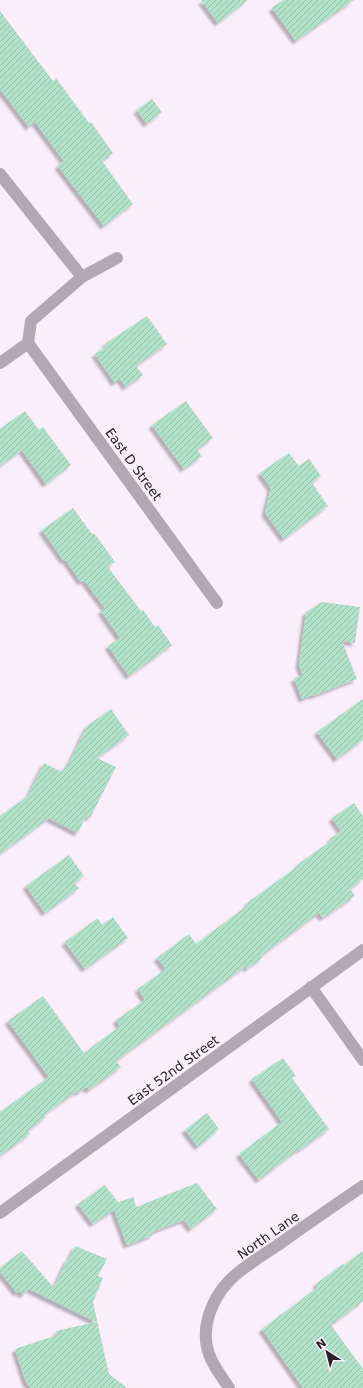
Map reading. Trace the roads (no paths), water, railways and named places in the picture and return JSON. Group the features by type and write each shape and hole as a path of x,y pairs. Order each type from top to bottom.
{"street":[{"path":"0,174 82,277"},
{"path":"0,363 28,343 32,321 82,277 117,258"},
{"name":"East D Street","path":"28,343 217,603"},
{"name":"East 52nd Street","path":"0,1213 363,950"},
{"path":"311,987 363,1060"},
{"name":"North Lane","path":"229,1388 212,1362 208,1352 206,1341 206,1322 213,1303 230,1280 363,1186"}]}
